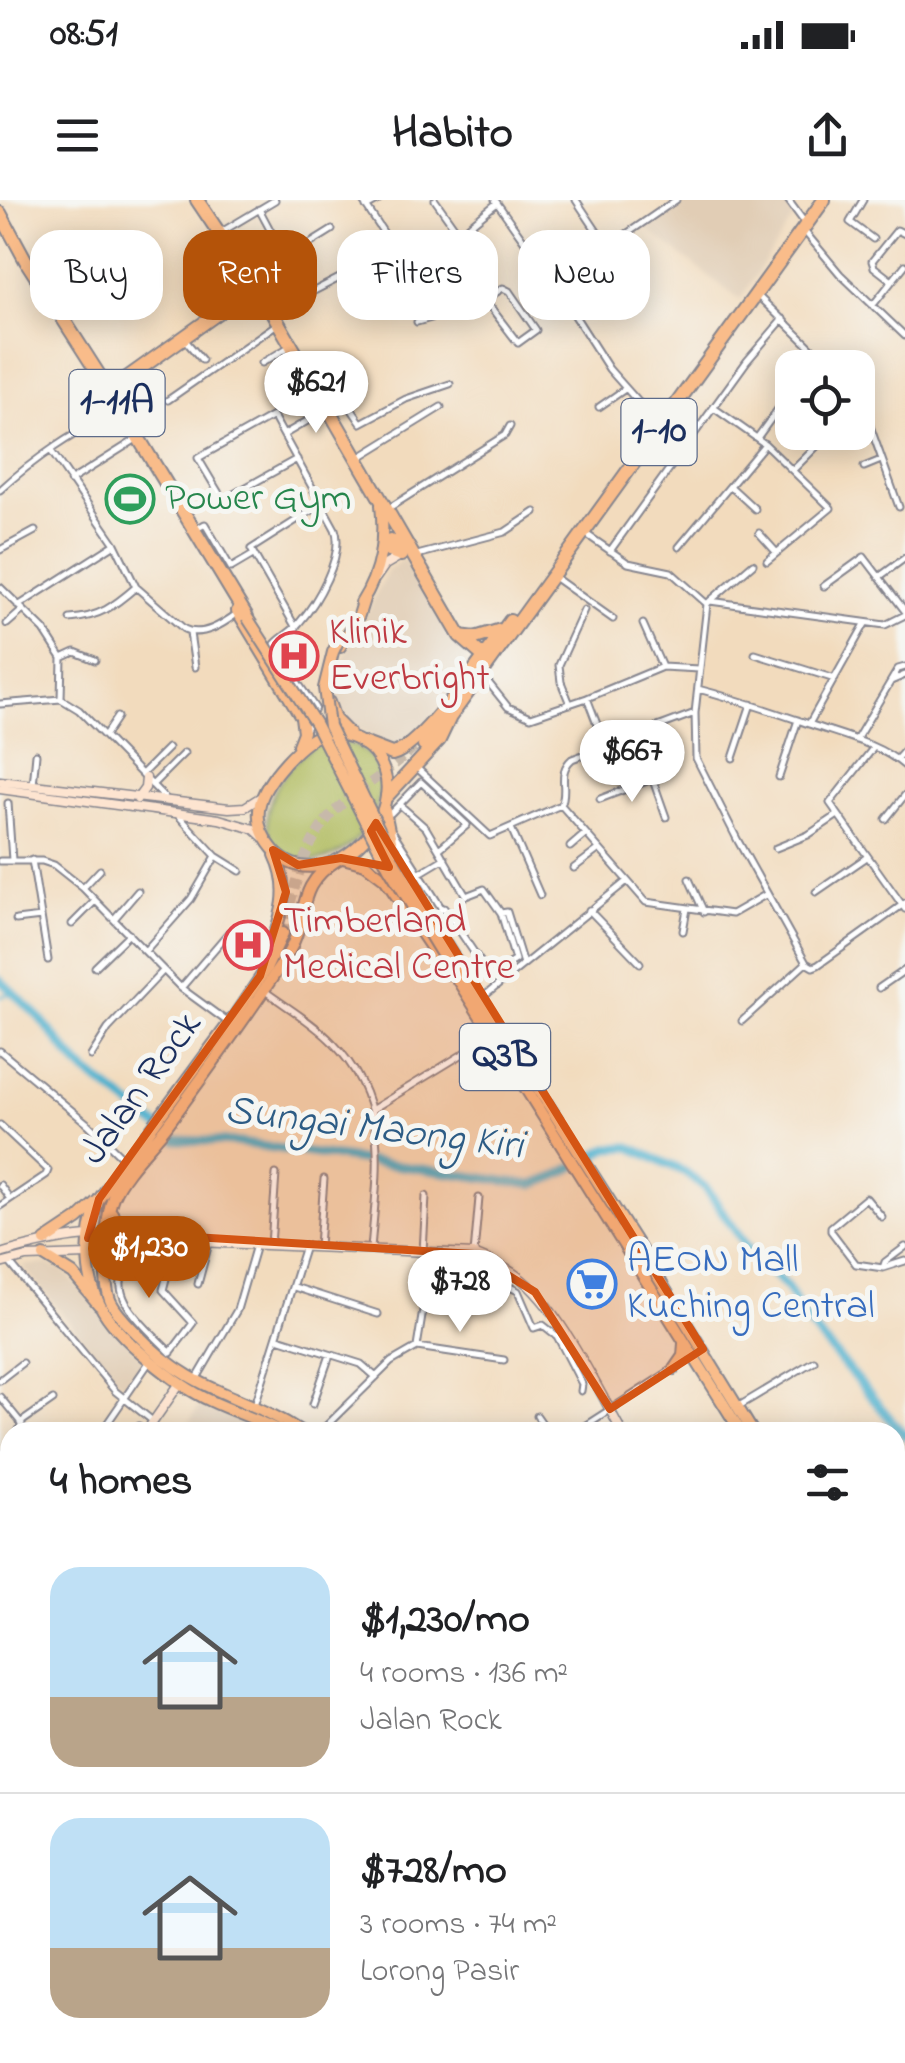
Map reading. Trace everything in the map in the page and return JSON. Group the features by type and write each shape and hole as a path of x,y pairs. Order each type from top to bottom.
{"highway":[{"path":"197,200 218,230"},
{"name":"1-10","path":"465,681 485,664 504,629 757,295 816,200"},
{"name":"1-10","path":"450,717 802,224 824,200"},
{"name":"1-11A","path":"0,213 242,615"},
{"path":"124,414 119,389 124,380 203,320"},
{"path":"98,374 118,377 206,320"},
{"path":"277,320 463,642 469,660 465,681 406,749 392,754 358,740"},
{"path":"463,642 504,629"},
{"path":"463,642 485,664"},
{"path":"387,798 439,740 450,717"}],"main road":[{"path":"374,582 384,536 383,504"},
{"path":"408,552 385,565 333,652 324,688 329,726 396,864 451,961 481,1000 684,1344 735,1422"},
{"path":"364,599 339,648 328,686 332,714 382,766 387,798 385,818 395,851 440,910 464,965 461,978"},
{"path":"242,615 316,723 390,868 451,961"},
{"path":"0,790 33,788 172,807 245,807 264,794 303,732 296,708 242,615"},
{"name":"1-10","path":"450,717 421,744 465,681"},
{"path":"292,754 316,735 330,733 358,740"},
{"path":"136,799 147,779"},
{"path":"0,781 3,786 136,799 239,823 254,829 284,859 303,866 320,866 339,859 365,864 385,879 442,966 461,978"},
{"path":"264,794 259,815 285,879 286,892 266,976"},
{"path":"266,976 293,943 310,884 366,838 387,798"},
{"name":"Jalan Rock","path":"259,1422 208,1400 150,1362 100,1306 88,1238 99,1198 165,1120 263,989 286,933 266,976 263,989"},
{"name":"Jalan Rock","path":"165,1120 229,1023 266,976"},
{"name":"Q3B","path":"461,978 501,1050 569,1147"},
{"name":"Jalan Rock","path":"106,1280 110,1208 152,1136"},
{"path":"589,1180 748,1422"},
{"path":"45,1241 78,1219 99,1198"},
{"path":"110,1208 119,1227 147,1242"},
{"path":"0,1254 45,1241 131,1234"},
{"path":"147,1242 123,1254 106,1280 108,1295 119,1314 195,1382 282,1422"},
{"path":"4,1263 44,1256 88,1255 147,1242 474,1254 505,1269 536,1292 617,1422"},
{"path":"44,1256 72,1274 100,1306"},
{"path":"677,1366 684,1344"},
{"path":"677,1366 696,1362"},
{"path":"154,1422 180,1383"}],"street":[{"path":"225,230 275,200"},
{"path":"362,200 381,230"},
{"path":"366,208 380,200"},
{"path":"434,200 456,230"},
{"path":"576,200 596,230"},
{"path":"634,230 676,200"},
{"path":"788,200 840,274 905,336"},
{"path":"862,200 850,222 872,239"},
{"path":"464,230 496,202 518,233"},
{"path":"259,209 283,254 295,253 332,230"},
{"path":"892,281 872,262 897,230 905,234"},
{"path":"872,305 905,266"},
{"path":"506,288 536,330 518,343 485,300 506,288"},
{"path":"757,295 814,350"},
{"path":"610,551 747,361 783,319"},
{"path":"168,400 271,320"},
{"path":"418,322 424,320"},
{"path":"577,320 626,389 662,421 692,436"},
{"path":"182,336 202,360"},
{"path":"262,363 291,345"},
{"path":"285,434 348,404 361,423 406,399 450,384"},
{"path":"600,408 626,389"},
{"path":"98,422 106,412 108,390"},
{"path":"357,458 442,407"},
{"path":"714,408 758,438 831,508 767,561"},
{"path":"758,438 775,414"},
{"path":"298,460 223,500 200,466 200,456 270,416 276,418 338,536 324,584 296,628 279,639 275,649 314,708 303,732"},
{"path":"0,490 51,451 98,422 118,417 136,436 70,481"},
{"path":"383,504 505,435 510,426"},
{"path":"875,440 900,507"},
{"path":"679,547 765,444"},
{"path":"794,469 812,450"},
{"path":"51,451 115,544 136,587 190,633 194,667"},
{"path":"864,467 882,460"},
{"path":"730,486 755,509"},
{"path":"296,628 253,555 254,545 322,504"},
{"path":"408,552 516,527 535,512"},
{"path":"194,530 205,524 232,568 253,555"},
{"path":"0,550 35,531"},
{"path":"584,532 628,563 671,572 708,602 865,624 885,625 905,613 864,557 824,586"},
{"path":"759,532 777,553"},
{"path":"6,624 20,608 115,544"},
{"path":"880,577 905,558"},
{"path":"753,564 708,602 694,748 698,765 766,894 806,963 813,967 904,906 831,801 874,747"},
{"path":"552,576 613,619"},
{"path":"0,586 44,630 62,658 60,699"},
{"path":"70,619 89,618 112,610 136,587"},
{"path":"571,704 561,682 559,665 584,610"},
{"path":"190,633 242,615"},
{"path":"643,624 662,667"},
{"path":"809,724 865,624"},
{"path":"62,658 75,652 95,660"},
{"path":"755,654 835,679"},
{"path":"485,664 508,707 530,717 662,667 699,670"},
{"path":"856,740 898,669 905,667"},
{"path":"892,681 905,674"},
{"path":"698,690 751,703 856,740 905,766"},
{"path":"587,698 606,746"},
{"path":"0,703 60,699 79,710 147,779 186,826 216,856 240,871"},
{"path":"733,758 751,703"},
{"path":"392,813 421,782 490,836 561,805 566,765 695,713"},
{"path":"105,735 117,717"},
{"path":"779,777 798,720"},
{"path":"636,734 666,817"},
{"path":"147,779 168,748"},
{"path":"897,759 905,750"},
{"path":"147,779 184,753"},
{"path":"8,803 33,788 36,754"},
{"path":"416,767 469,822"},
{"path":"600,799 652,778"},
{"path":"395,851 392,813 398,784"},
{"path":"0,790 8,803 12,860"},
{"path":"886,819 905,795"},
{"path":"400,805 426,828 466,896 484,889 504,913 523,964"},
{"path":"561,805 646,902 735,913 766,894"},
{"path":"776,848 808,835 838,815"},
{"path":"186,826 200,816"},
{"path":"439,849 469,822"},
{"path":"511,828 540,895"},
{"path":"392,830 415,876 444,858"},
{"path":"570,847 585,834"},
{"path":"574,868 598,850"},
{"path":"145,951 191,899 216,856"},
{"path":"816,892 868,856"},
{"path":"32,860 48,960"},
{"path":"0,861 32,860 54,865 96,901 181,988 229,1023"},
{"path":"82,888 100,870"},
{"path":"689,879 704,912"},
{"path":"481,1000 627,881"},
{"path":"114,919 138,891"},
{"path":"72,924 96,901"},
{"path":"683,931 687,909"},
{"path":"440,910 490,976 513,963 515,948"},
{"path":"589,910 640,963"},
{"path":"16,920 41,916"},
{"path":"181,988 229,932"},
{"path":"96,967 129,934"},
{"path":"742,1020 806,963"},
{"path":"879,988 905,970"},
{"path":"91,1056 108,1030 163,971"},
{"path":"263,989 335,1044 358,1076 374,1109 378,1148 371,1250"},
{"path":"374,1109 471,1049 480,1041 482,1020"},
{"path":"471,1049 484,1046 501,1050"},
{"path":"0,1051 88,1124 126,1162"},
{"path":"0,1125 48,1170 0,1206"},
{"path":"271,1245 276,1174"},
{"path":"318,1247 324,1179"},
{"path":"0,1186 10,1199"},
{"path":"423,1252 426,1196"},
{"path":"474,1254 479,1198"},
{"path":"882,1217 866,1198 830,1231 852,1262 883,1268 905,1261"},
{"path":"198,1284 209,1242"},
{"path":"195,1382 237,1310 256,1244"},
{"path":"175,1245 163,1290 193,1323 168,1358 127,1305 120,1278 139,1255 175,1245"},
{"path":"254,1408 306,1246"},
{"path":"883,1268 905,1247"},
{"path":"417,1347 424,1304 443,1253"},
{"path":"4,1263 124,1399 154,1422"},
{"path":"440,1282 492,1300 505,1269"},
{"path":"468,1292 478,1270 520,1293 534,1328 544,1325 556,1336 582,1384 580,1391"},
{"path":"480,1297 489,1275"},
{"path":"294,1287 378,1314"},
{"path":"277,1338 361,1364 376,1377"},
{"path":"559,1346 568,1340"},
{"path":"330,1422 395,1358 417,1347 504,1360"},
{"path":"696,1362 703,1350"},
{"path":"313,1404 330,1355"},
{"path":"739,1406 814,1361"},
{"path":"108,1422 150,1362"},
{"path":"0,1380 22,1363"},
{"path":"591,1422 677,1366"},
{"path":"0,1397 19,1422"},
{"path":"21,1422 53,1400"},
{"path":"537,1416 541,1422"}],"highlighted area":[{"path":"376,823 703,1349 610,1409 535,1292 474,1254 127,1233 88,1238 99,1199 260,976 286,892 273,850 298,865 341,858 389,867 371,831"}],"shaded area":[{"path":"688,200 782,200 794,217 740,300 647,229"},
{"path":"404,559 467,658 463,675 420,732 394,749 345,718 334,687 336,674 388,570"},
{"path":"47,1264 64,1271 142,1357 143,1366 126,1391 22,1265"},
{"path":"202,1402 249,1422 189,1422"}],"green space":[{"path":"327,739 359,748 376,765 380,787 375,812 361,834 341,852 318,860 293,857 276,845 268,830 273,794 297,760"}],"waterway":[{"name":"Sungai Maong Kiri","path":"0,980 39,1017 79,1066 176,1140 233,1142 533,1185 608,1148 630,1147 685,1172 706,1188 754,1257 786,1286 809,1324 893,1422"},
{"path":"0,997 13,992"}],"tunnel":[{"path":"283,933 302,865 317,833 340,806 419,742"}],"place":[{"name":"Power Gym","path":"130,499"},
{"name":"Klinik Everbright","path":"294,656"},
{"name":"Timberland Medical Centre","path":"248,945"},
{"name":"AEON Mall Kuching Central","path":"592,1284"}]}
